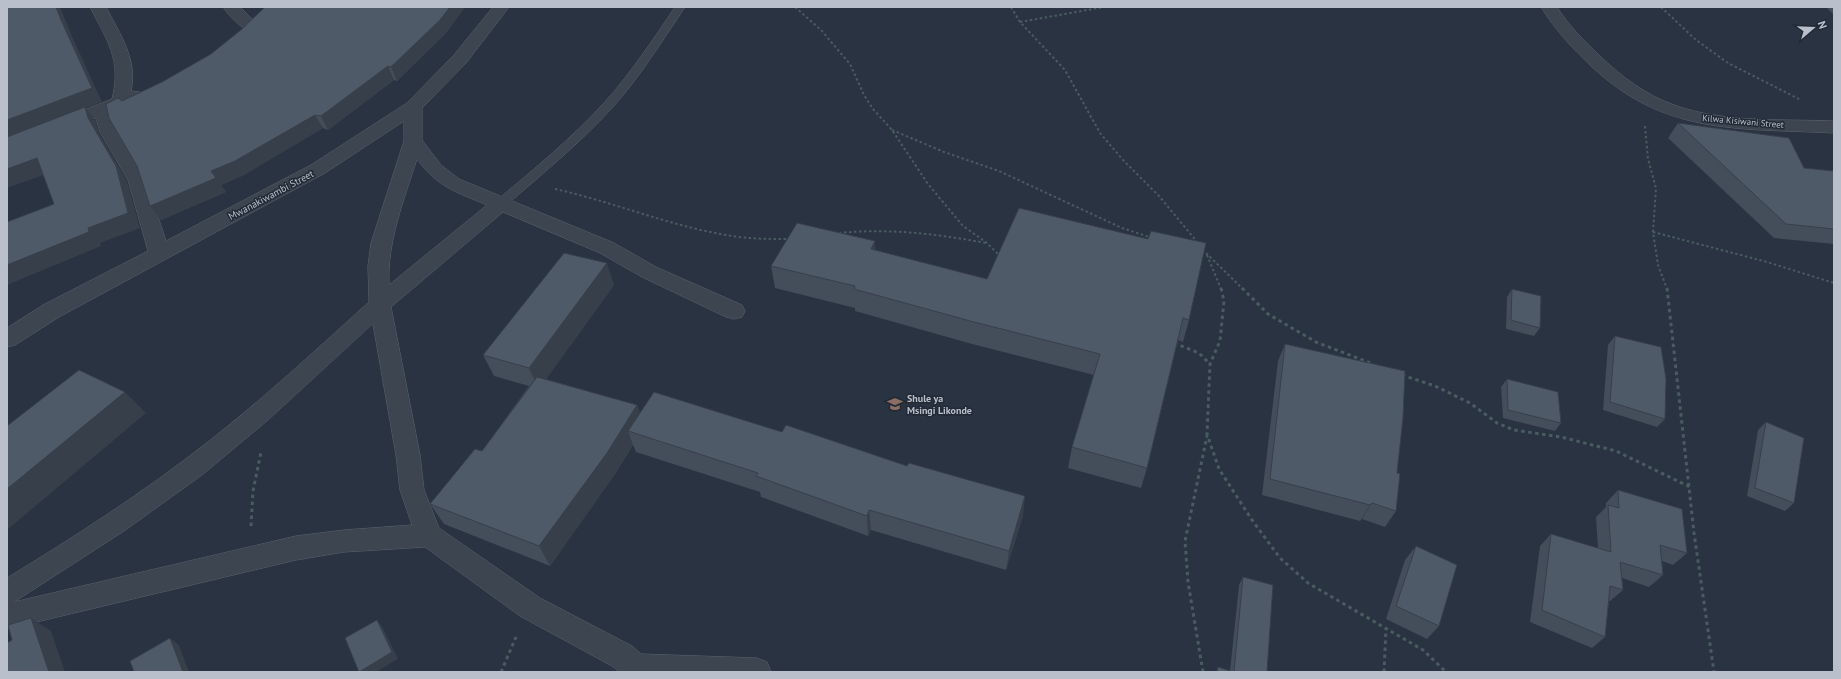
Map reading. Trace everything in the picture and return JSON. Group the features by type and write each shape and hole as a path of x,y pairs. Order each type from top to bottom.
{"street":[{"path":"98,7 121,58 125,71 124,83 111,106 109,132 137,180 159,254"},
{"path":"232,7 252,26"},
{"name":"Mwanakiwambi Street","path":"7,339 51,311 318,169 413,106 460,59 501,7"},
{"name":"Kilwa Kisiwani Street","path":"1549,7 1562,27 1598,64 1612,77 1646,99 1678,112 1705,119 1834,127"},
{"path":"7,148 111,106 147,89"},
{"path":"413,106 413,141 381,243 378,266 380,305 408,455 412,490 429,535 530,607 622,656 637,669 758,672"},
{"path":"413,141 434,169 444,178 500,204 530,215 607,248 649,272 734,311"},
{"path":"7,592 60,560 164,490 217,449 272,404 380,305 500,204"},
{"path":"7,616 296,548 337,542 429,535"}],"lane":[{"path":"500,204 585,129 621,90 646,58 680,7"}],"path":[{"path":"795,7 821,30 850,64 864,95 873,109 892,130 928,184 963,226 987,243 1003,260"},
{"path":"1011,7 1020,22 1065,70 1100,132 1122,160 1159,196 1207,254 1268,314 1316,342 1378,366"},
{"path":"1020,22 1104,7"},
{"path":"1661,7 1696,40 1728,63 1801,100"},
{"path":"1645,124 1648,159 1656,188 1653,232 1658,265 1667,289 1690,487 1714,672"},
{"path":"892,130 944,152 999,171 1122,228 1154,239"},
{"path":"525,183 559,189 717,234 748,238 794,239"},
{"path":"838,234 861,230 896,230 925,232 987,243"},
{"path":"1653,232 1767,262 1834,283"},
{"path":"1199,252 1207,254"},
{"path":"1203,672 1188,582 1185,542 1207,434 1210,364 1220,341 1224,301 1220,282 1207,254"},
{"path":"1168,341 1199,352 1210,364"},
{"path":"1399,374 1435,386 1470,403 1497,423 1514,430 1561,437 1616,451 1690,487"},
{"path":"250,559 253,491 272,404"},
{"path":"1207,434 1219,469 1252,520 1280,558 1308,582 1423,650 1446,672"},
{"path":"501,672 530,607"},
{"path":"1384,672 1386,629"}],"building":[{"path":"7,7 56,7 92,88 7,120"},
{"path":"265,7 450,7 440,20 391,67 388,66 321,116 315,115 235,161 211,171 216,178 150,206 137,166 109,118 106,104 118,98 122,101 162,82 211,54 242,29"},
{"path":"85,107 88,118 116,166 128,213 88,228 89,232 7,265 7,222 54,204 37,158 7,169 7,137"},
{"path":"1678,123 1789,138 1804,168 1834,171 1834,229 1786,224"},
{"path":"1019,208 1148,239 1151,231 1206,243 1189,320 1183,318 1147,468 1072,447 1100,354 974,322 854,289 855,286 771,266 797,223 875,241 871,249 987,279"},
{"path":"564,253 607,263 529,368 483,355"},
{"path":"1512,289 1541,296 1540,328 1511,320"},
{"path":"1615,336 1661,347 1666,379 1665,419 1610,402"},
{"path":"1285,344 1405,371 1403,418 1397,473 1400,474 1396,511 1372,503 1370,505 1270,479"},
{"path":"79,370 125,392 7,489 7,426"},
{"path":"537,377 637,405 607,453 539,546 430,504 475,449 482,451"},
{"path":"1507,379 1558,392 1561,423 1508,410"},
{"path":"654,392 782,432 786,425 907,466 909,463 1025,496 1009,551 869,510 867,516 756,476 758,473 628,431"},
{"path":"1766,422 1804,438 1794,503 1755,488"},
{"path":"1618,490 1682,509 1687,553 1660,545 1663,575 1620,562 1623,590 1610,586 1605,637 1542,610 1551,534 1611,552 1608,505 1619,508"},
{"path":"1416,546 1457,565 1439,626 1396,606"},
{"path":"1243,577 1273,585 1267,672 1234,672"},
{"path":"31,618 49,672 7,672 7,643 12,640 8,625"},
{"path":"377,620 392,652 359,672 345,638"},
{"path":"170,638 183,672 134,672 130,661"},
{"path":"1218,667 1233,672 1217,672"}],"place":[{"name":"Shule ya Msingi Likonde","path":"895,404"}]}
